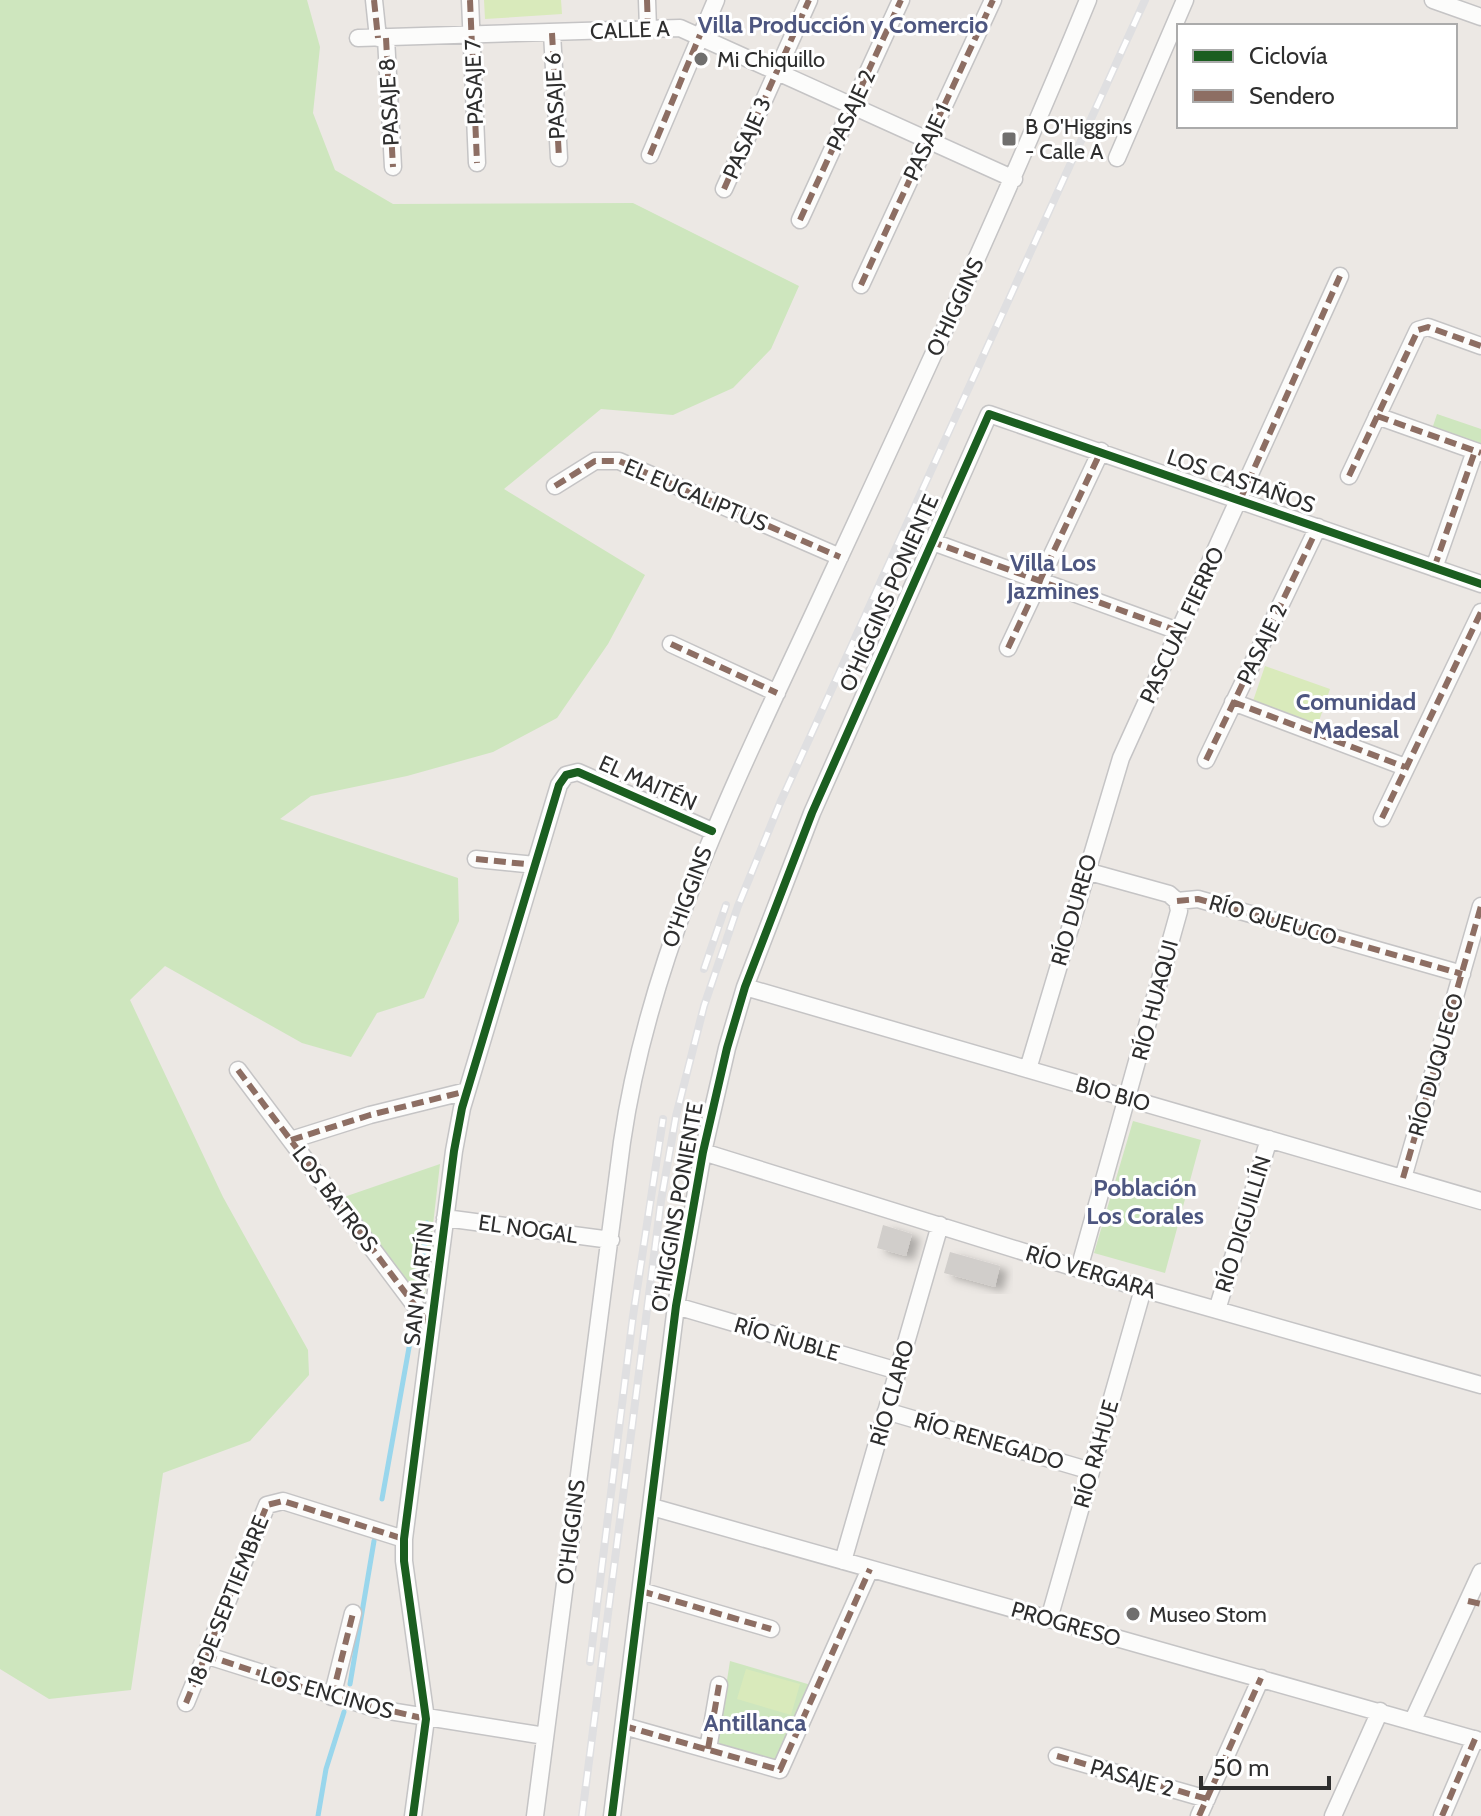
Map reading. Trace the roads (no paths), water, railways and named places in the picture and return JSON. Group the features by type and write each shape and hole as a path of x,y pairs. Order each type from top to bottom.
{"street":[{"name":"PASAJE 8","path":"374,0 382,38 393,167"},
{"name":"PASAJE 7","path":"470,0 477,163"},
{"path":"647,0 648,28"},
{"path":"650,155 716,0"},
{"name":"PASAJE 3","path":"724,189 809,0"},
{"name":"PASAJE 2","path":"800,220 901,0"},
{"name":"PASAJE 1","path":"861,285 993,0"},
{"name":"O'HIGGINS","path":"535,1816 637,1055 678,916 712,831 1014,179 1088,0"},
{"path":"1117,158 1185,0"},
{"path":"1433,0 1481,17"},
{"name":"CALLE A","path":"358,38 672,27 700,35 1014,179"},
{"name":"PASAJE 6","path":"552,33 559,158"},
{"name":"PASCUAL FIERRO","path":"1124,751 1340,276"},
{"path":"1349,476 1420,327 1481,346"},
{"name":"LOS CASTAÑOS","path":"989,414 1481,584"},
{"name":"O'HIGGINS PONIENTE","path":"612,1816 676,1306 703,1152 745,987 812,813 930,541 989,414"},
{"path":"1377,416 1478,452 1434,568"},
{"path":"1008,648 1101,451"},
{"name":"EL EUCALIPTUS","path":"555,486 595,461 619,461 840,557"},
{"name":"PASAJE 2","path":"1206,760 1318,527"},
{"path":"930,541 1178,631"},
{"path":"1382,818 1481,612"},
{"path":"671,644 777,693"},
{"path":"1233,702 1405,767"},
{"name":"RÍO DUREO","path":"1028,1069 1124,751"},
{"name":"EL MAITÉN","path":"569,773 582,774 712,831"},
{"name":"SAN MARTÍN","path":"413,1816 426,1719 406,1581 404,1539 454,1151 467,1091 559,785 569,773"},
{"path":"476,859 535,865"},
{"name":"RÍO QUEUCO","path":"1086,871 1169,894 1177,901 1198,899 1462,974"},
{"name":"RÍO HUAQUI","path":"1079,1269 1179,911 1177,901"},
{"name":"RÍO DUQUECO","path":"1403,1178 1481,906"},
{"name":"BIO BIO","path":"745,987 1481,1201"},
{"name":"LOS BATROS","path":"238,1070 431,1327"},
{"path":"291,1140 370,1115 467,1091"},
{"name":"RÍO DIGUILLÍN","path":"1217,1310 1269,1139"},
{"name":"RÍO VERGARA","path":"703,1152 1143,1289 1481,1385"},
{"name":"EL NOGAL","path":"445,1218 611,1240"},
{"name":"RÍO CLARO","path":"843,1561 940,1225"},
{"name":"RÍO RAHUE","path":"1049,1619 1143,1289"},
{"name":"RÍO ÑUBLE","path":"676,1306 898,1371"},
{"name":"RÍO RENEGADO","path":"886,1411 1091,1471"},
{"name":"18 DE SEPTIEMBRE","path":"186,1703 264,1510 272,1502 283,1501 404,1539"},
{"name":"PROGRESO","path":"652,1507 1478,1740"},
{"path":"624,1726 780,1770 870,1569"},
{"path":"1413,1720 1474,1602 1481,1572"},
{"path":"641,1591 771,1629"},
{"path":"332,1697 353,1613"},
{"name":"LOS ENCINOS","path":"205,1655 332,1697 426,1719 545,1736"},
{"path":"1199,1816 1261,1678"},
{"path":"708,1749 719,1685"},
{"path":"1333,1816 1380,1711"},
{"path":"1442,1816 1478,1740"},
{"name":"PASAJE 2","path":"1057,1756 1207,1799"}],"waterway":[{"path":"419,1291 427,1223"},
{"path":"382,1499 415,1314"},
{"path":"350,1684 374,1541"},
{"path":"318,1816 326,1769 344,1712"}],"railway":[{"path":"582,1816 661,1201 676,1116 704,1006 738,906 780,803 1145,0"},
{"path":"704,969 726,905"},
{"path":"590,1662 633,1316 663,1119"}],"place":[{"name":"Mi Chiquillo","path":"701,59"},
{"name":"B O'Higgins - Calle A","path":"1009,139"},
{"name":"Museo Stom","path":"1133,1614"}],"district":[{"name":"Villa Producción y Comercio","path":"843,24"},
{"name":"Villa Los Jazmines","path":"1053,576"},
{"name":"Comunidad Madesal","path":"1356,715"},
{"name":"Población Los Corales","path":"1145,1201"},
{"name":"Antillanca","path":"755,1722"}]}
